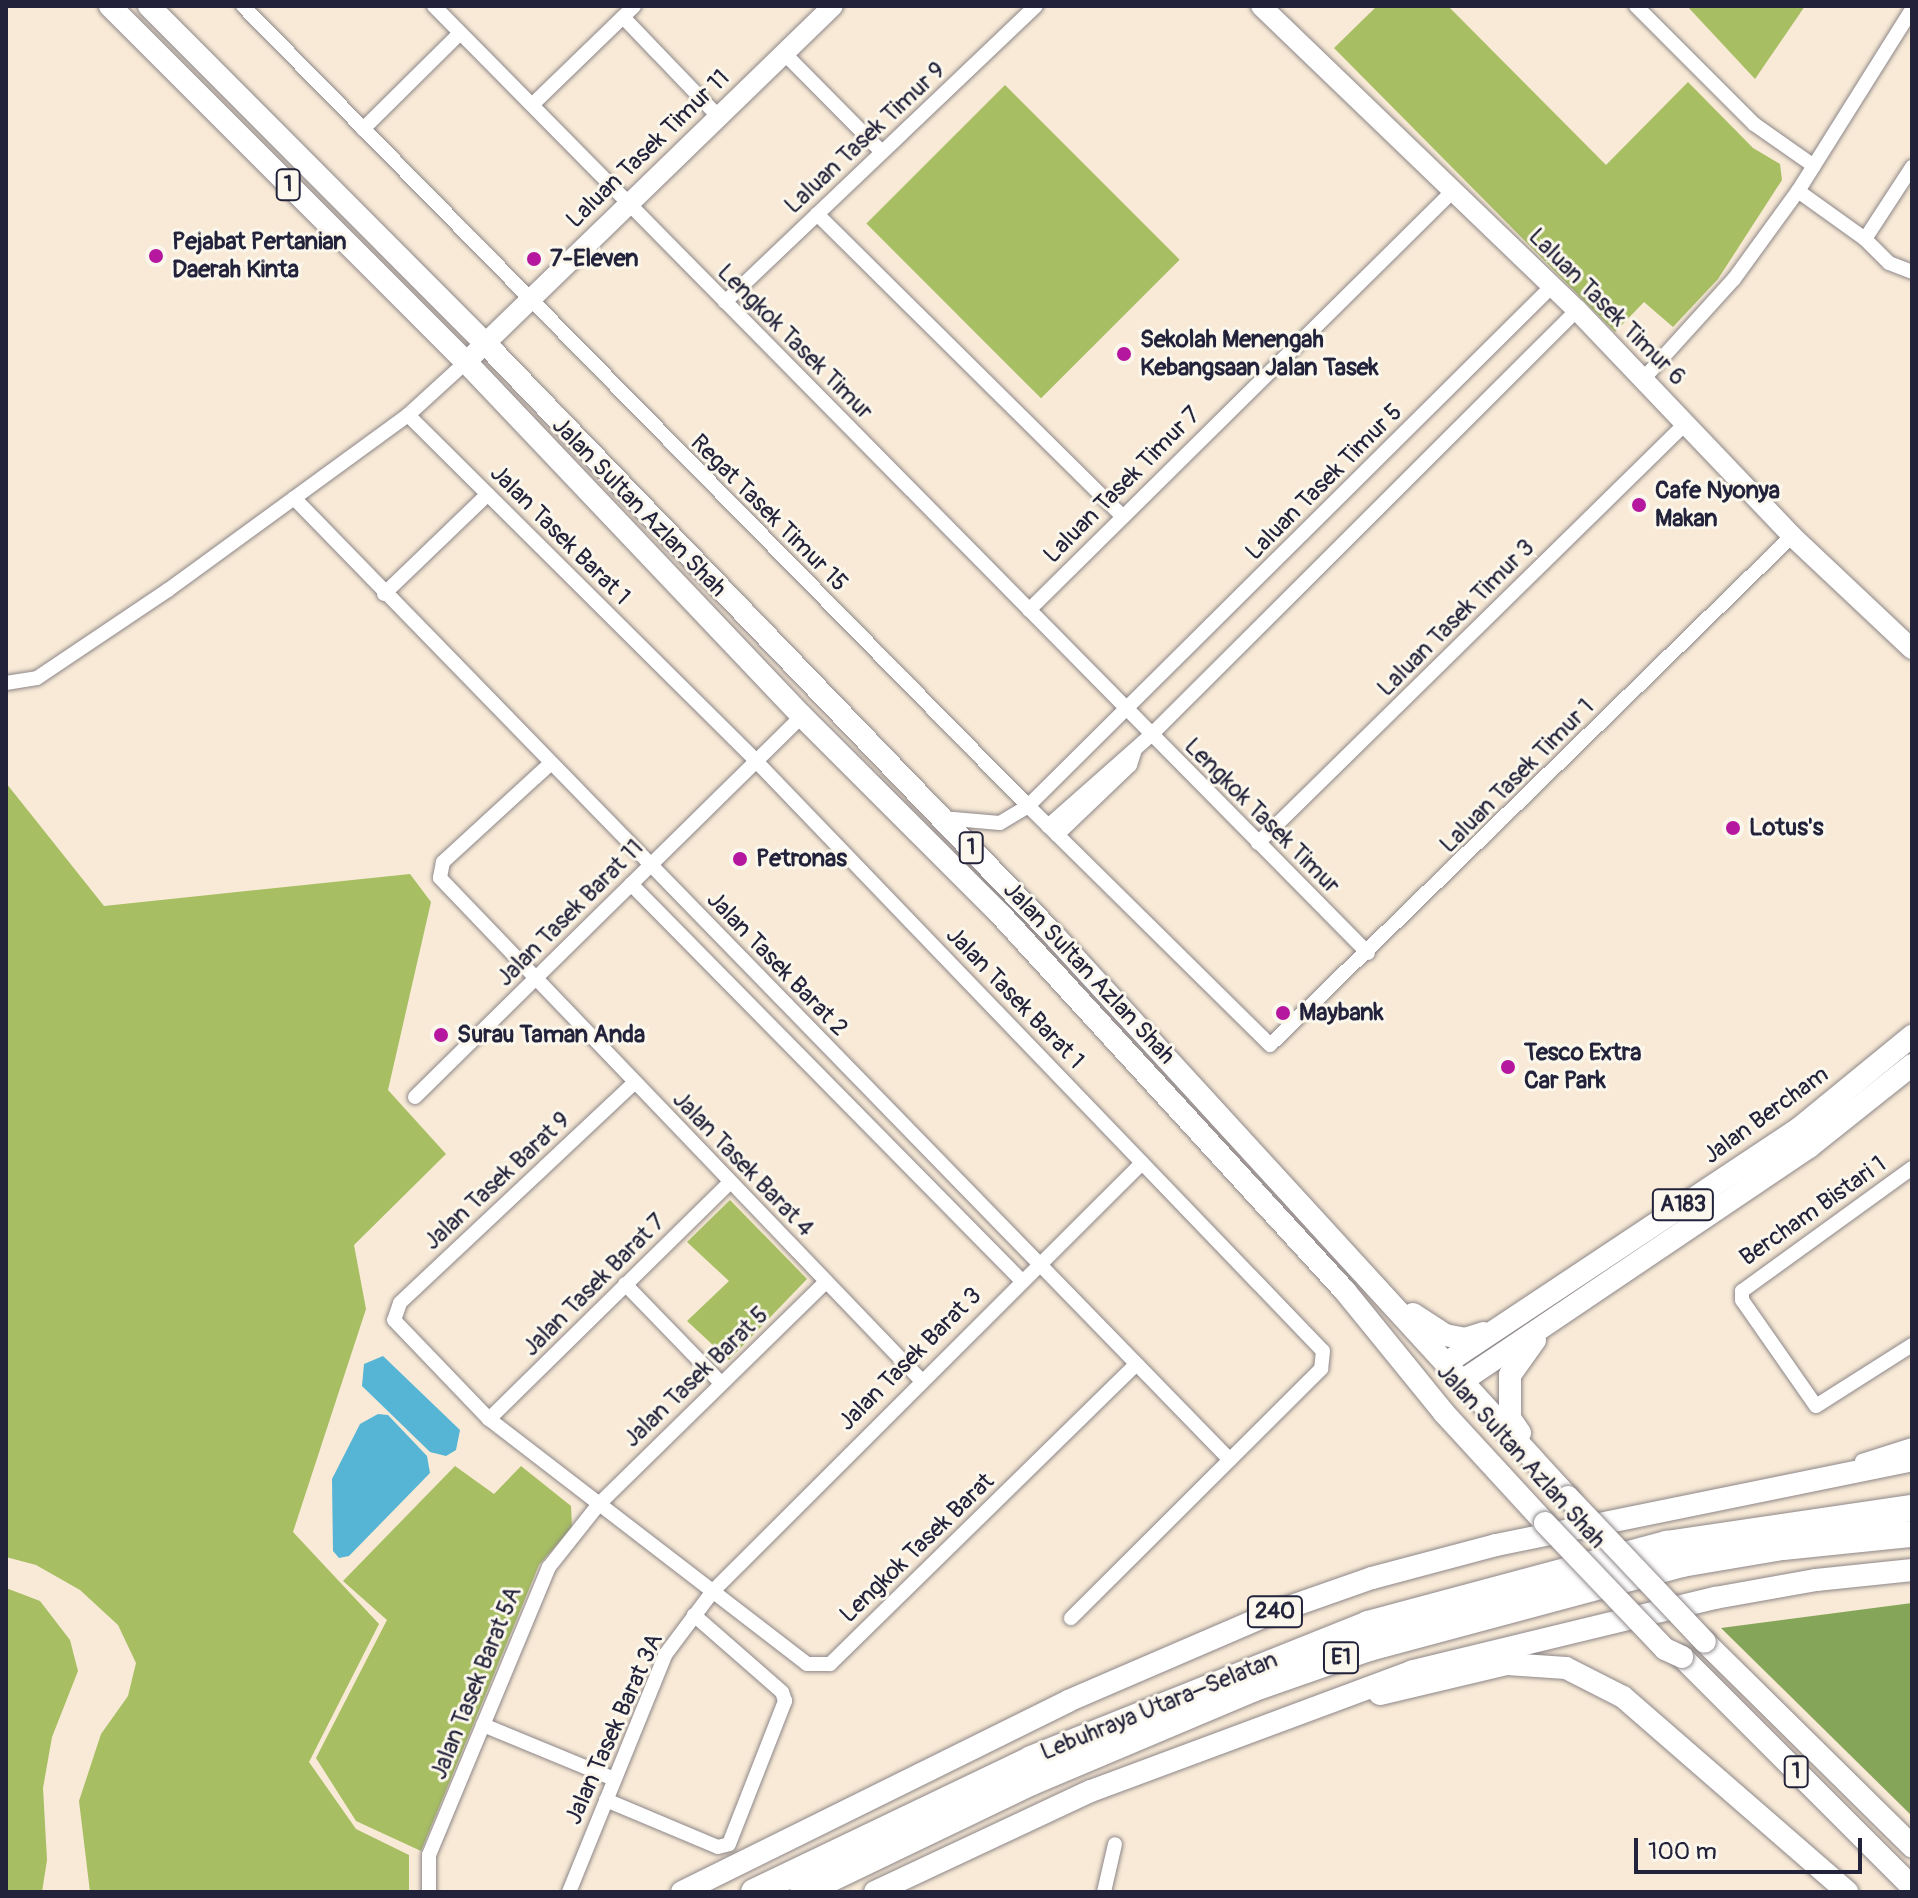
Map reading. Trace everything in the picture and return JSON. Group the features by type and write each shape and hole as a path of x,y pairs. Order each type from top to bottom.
{"highway":[{"name":"Lebuhraya Utara–Selatan","path":"754,1892 1031,1759 1368,1624 1667,1544 1912,1508"},
{"name":"Lebuhraya Utara–Selatan","path":"803,1892 1032,1782 1252,1689 1369,1648 1682,1564 1783,1547 1912,1534"}],"main road":[{"name":"Jalan Sultan Azlan Shah","path":"110,6 466,362 802,716 1000,914 1345,1291 1396,1354 1665,1649 1682,1657 1912,1887"},
{"name":"Jalan Sultan Azlan Shah","path":"149,6 485,343 942,818 1451,1374 1705,1642 1912,1846"},
{"name":"Jalan Bercham","path":"1451,1374 1505,1325 1797,1130 1912,1036"},
{"name":"Jalan Bercham","path":"1451,1374 1809,1147 1912,1065"},
{"path":"1542,1468 1510,1418 1510,1375 1521,1354 1680,1240 1685,1228"},
{"path":"1359,1270 1445,1335 1465,1339 1505,1325"},
{"path":"1396,1354 1425,1375 1451,1374 1454,1406 1549,1520"},
{"name":"240","path":"682,1892 1068,1701 1275,1612 1372,1578 1496,1545 1816,1477 1912,1460"},
{"path":"875,1892 1091,1791 1294,1712 1413,1671 1588,1627 1816,1580 1912,1570"},
{"path":"1294,1712 1507,1664 1566,1668 1623,1697 1847,1892"}],"street":[{"name":"Regat Tasek Timur 15","path":"243,6 529,301 1028,806 1270,1045"},
{"name":"Lengkok Tasek Timur","path":"434,6 1368,953"},
{"path":"532,105 634,6"},
{"name":"Laluan Tasek Timur 11","path":"466,362 833,6"},
{"name":"Laluan Tasek Timur 9","path":"725,302 1036,6"},
{"name":"Laluan Tasek Timur 6","path":"1261,6 1645,377 1685,424 1792,536 1912,649"},
{"path":"1636,6 1754,124 1814,166"},
{"path":"1645,377 1734,279 1798,191 1912,9"},
{"path":"623,17 719,117"},
{"path":"363,129 460,33"},
{"path":"784,53 882,152"},
{"path":"1865,239 1912,167"},
{"name":"Laluan Tasek Timur 7","path":"1029,610 1121,515 1453,191"},
{"path":"1798,191 1865,239 1889,263 1912,272"},
{"path":"817,214 1121,515"},
{"name":"Laluan Tasek Timur 5","path":"1127,709 1552,286"},
{"path":"1053,831 1130,765 1135,750 1577,310"},
{"path":"6,683 37,678 69,658 408,415 466,362"},
{"name":"Jalan Tasek Barat 1","path":"408,415 756,761 1323,1351 1321,1369 1071,1618"},
{"name":"Laluan Tasek Timur 3","path":"1258,843 1685,424"},
{"path":"384,594 488,494"},
{"name":"Jalan Tasek Barat 2","path":"294,498 384,594 1230,1460"},
{"name":"Laluan Tasek Timur 1","path":"1270,1045 1368,953 1792,536"},
{"path":"942,818 1000,823 1028,806 1127,709"},
{"name":"Jalan Tasek Barat 11","path":"415,1097 802,716"},
{"name":"Jalan Tasek Barat 4","path":"551,763 443,862 440,873 534,979 920,1379"},
{"path":"631,884 1021,1280"},
{"name":"Jalan Tasek Barat 9","path":"393,1314 634,1083"},
{"name":"Jalan Tasek Barat 3","path":"713,1591 920,1379 1142,1163"},
{"name":"Bercham Bistari 1","path":"1912,1168 1742,1291 1742,1300 1816,1406 1912,1345"},
{"name":"Jalan Tasek Barat 7","path":"489,1419 730,1182"},
{"name":"Jalan Tasek Barat 5","path":"599,1504 826,1282"},
{"path":"625,1284 721,1383"},
{"name":"Lengkok Tasek Barat","path":"393,1314 399,1327 489,1419 807,1664 830,1664 1136,1364"},
{"path":"1816,1477 1912,1445"},
{"name":"Jalan Tasek Barat 5A","path":"429,1892 429,1855 546,1571 599,1504"},
{"name":"Jalan Tasek Barat 3A","path":"569,1892 665,1655 713,1591"},
{"path":"606,1800 718,1847 729,1844 785,1701 782,1692 694,1615"},
{"path":"483,1725 614,1779"},
{"path":"1104,1892 1115,1844"}],"green space":[{"path":"1377,6 1448,6 1606,165 1688,82 1753,148 1780,164 1782,180 1718,279 1673,327 1644,302 1615,332 1334,48"},
{"path":"1687,6 1805,6 1755,79"},
{"path":"1005,85 1180,260 1041,398 866,224"},
{"path":"6,783 104,906 410,874 431,902 388,1090 446,1154 354,1245 366,1309 293,1532 379,1624 309,1762 356,1829 409,1855 409,1892 90,1892 79,1801 101,1734 128,1696 136,1663 118,1625 80,1590 36,1565 6,1557"},
{"path":"730,1200 807,1279 729,1360 687,1321 729,1281 687,1242"},
{"path":"455,1466 494,1494 521,1466 571,1506 572,1527 539,1565 421,1851 356,1821 316,1758 387,1620 343,1581"},
{"path":"6,1588 40,1601 70,1640 78,1671 52,1737 43,1788 47,1860 42,1892 6,1892"},
{"path":"1912,1603 1912,1816 1721,1628"}],"water":[{"path":"383,1356 460,1430 456,1450 446,1456 430,1452 362,1386 364,1364"},
{"path":"378,1414 388,1415 427,1456 430,1473 349,1556 339,1558 333,1551 332,1479 360,1424"}],"place":[{"name":"Pejabat Pertanian Daerah Kinta","path":"156,256"},
{"name":"7-Eleven","path":"534,259"},
{"name":"Sekolah Menengah Kebangsaan Jalan Tasek","path":"1124,354"},
{"name":"Cafe Nyonya Makan","path":"1639,505"},
{"name":"Lotus's","path":"1733,828"},
{"name":"Petronas","path":"740,859"},
{"name":"Maybank","path":"1283,1013"},
{"name":"Surau Taman Anda","path":"441,1035"},
{"name":"Tesco Extra Car Park","path":"1508,1067"}]}
